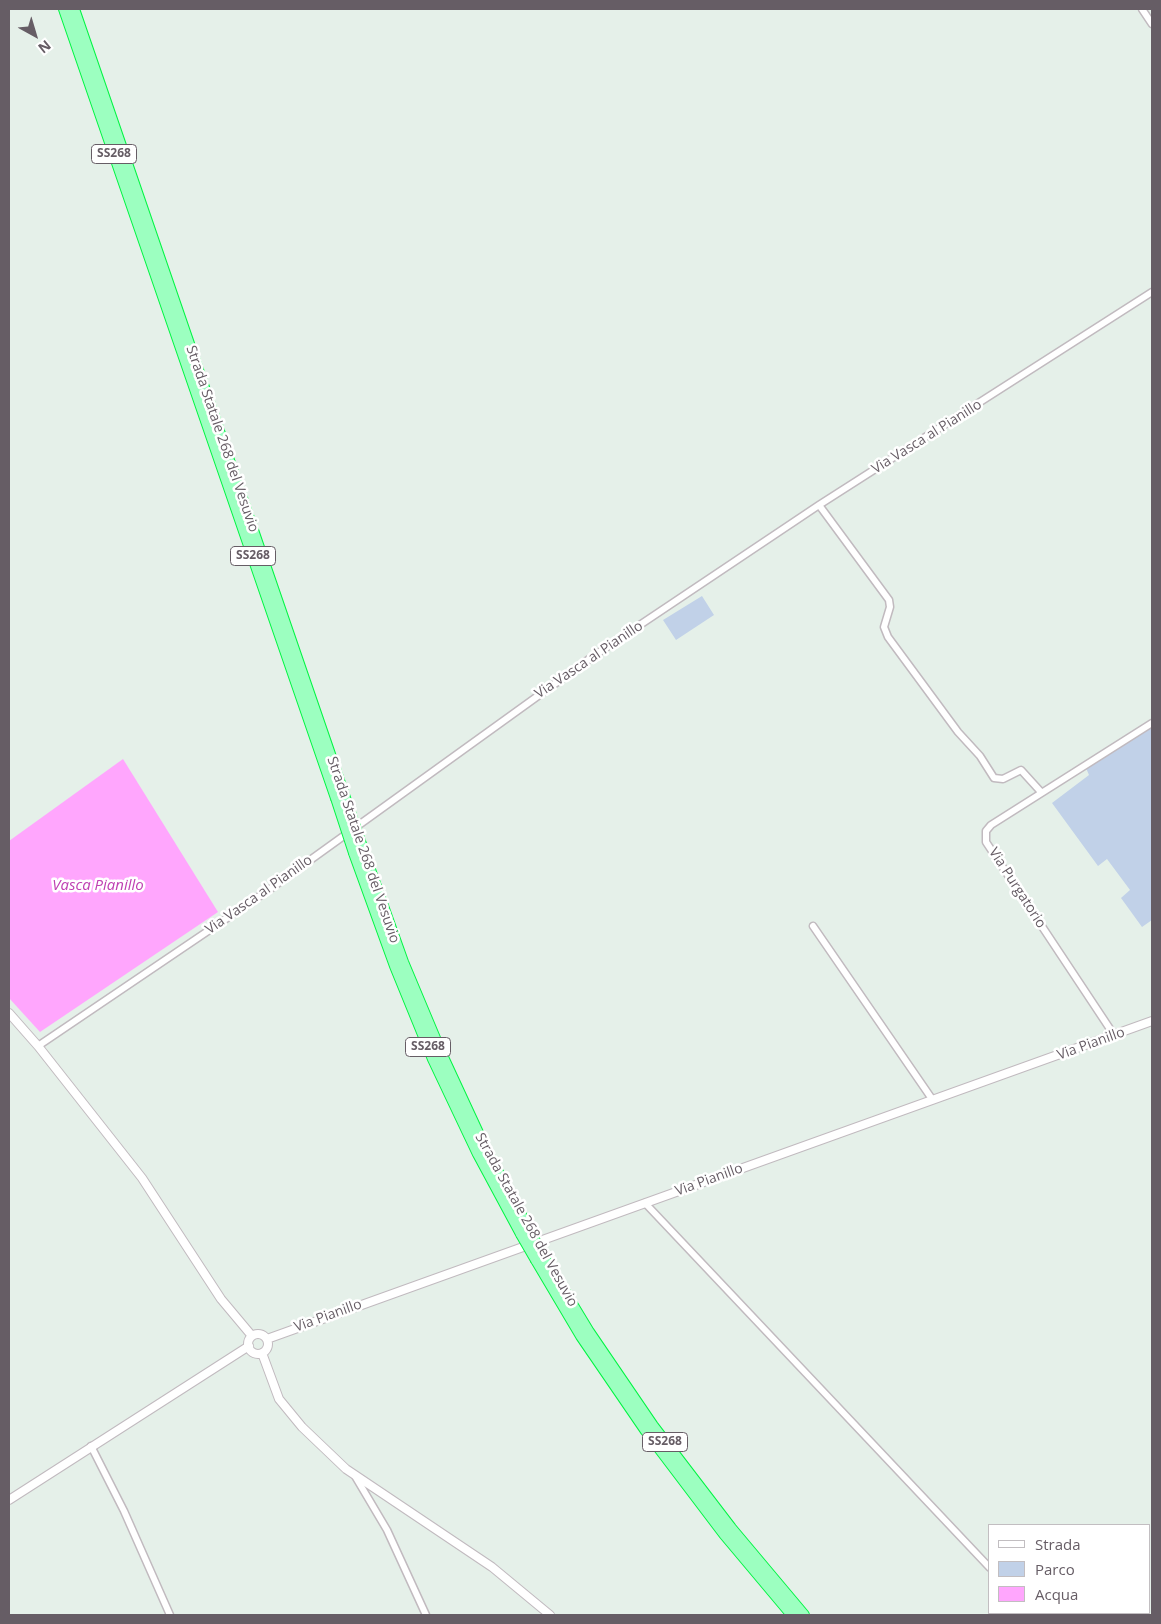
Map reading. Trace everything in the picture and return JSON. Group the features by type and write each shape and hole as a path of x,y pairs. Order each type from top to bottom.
{"highway":[{"name":"Strada Statale 268 del Vesuvio","path":"64,9 168,297"},
{"name":"Strada Statale 268 del Vesuvio","path":"74,9 173,312 359,851 395,966 433,1059 478,1154 540,1258 581,1336 646,1432 718,1526 792,1615"},
{"name":"Strada Statale 268 del Vesuvio","path":"540,1258 653,1426 731,1528 804,1615"}],"street":[{"path":"1142,9 1152,24"},
{"name":"Via Vasca al Pianillo","path":"38,1046 270,889 592,657 819,505 1152,292"},
{"path":"819,505 888,600 890,607 884,627 888,637 958,732 980,756 994,778 1003,779 1021,770 1041,792"},
{"name":"Via Purgatorio","path":"1114,1035 986,842 986,831 991,825 1041,792 1152,723"},
{"path":"813,926 932,1099"},
{"path":"9,1012 142,1178 216,1292 252,1336"},
{"name":"Via Pianillo","path":"267,1339 1152,1021"},
{"path":"645,1203 988,1566"},
{"path":"249,1346 255,1353 262,1352 268,1345 267,1339 260,1334 252,1336"},
{"path":"9,1500 249,1346 252,1336"},
{"path":"262,1352 280,1399 324,1449 355,1475 492,1567 550,1615"},
{"path":"91,1446 124,1511 170,1615"},
{"path":"355,1475 387,1530 426,1615"}],"green space":[{"path":"702,596 714,615 676,640 663,620"},
{"path":"1152,727 1152,920 1142,927 1121,898 1130,890 1107,859 1098,866 1052,803 1089,775 1086,768"}],"water":[{"name":"Vasca Pianillo","path":"123,759 218,912 40,1032 9,998 9,841"}]}
